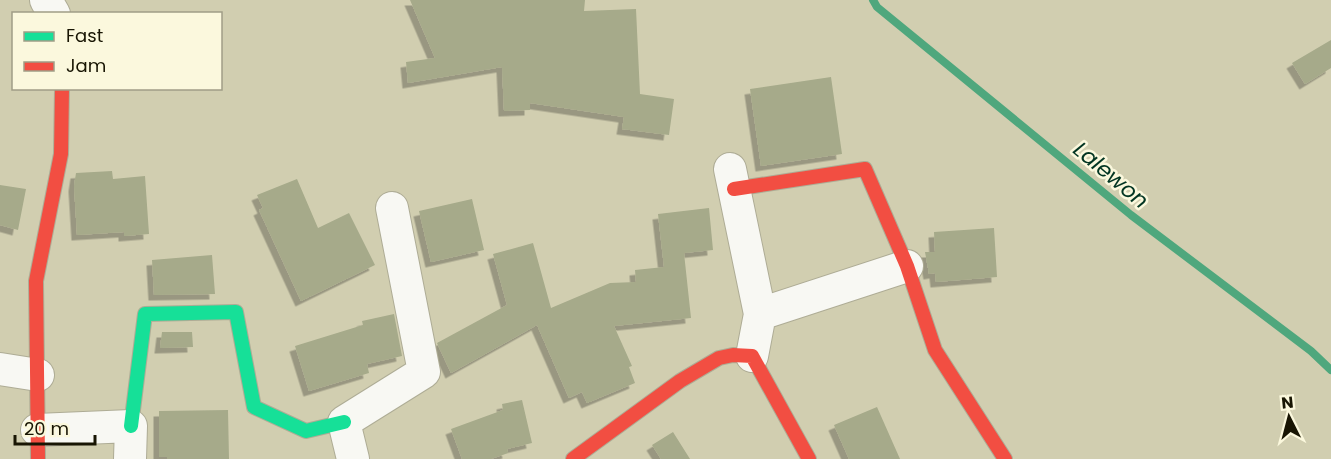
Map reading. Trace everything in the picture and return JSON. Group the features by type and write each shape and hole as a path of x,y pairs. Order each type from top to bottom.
{"street":[{"path":"62,90 61,154 36,281 37,444 130,426"},
{"path":"809,459 752,356 760,314 732,179 865,169 907,266 935,350 1005,459"},
{"path":"130,459 130,426 145,314 236,312 254,407 306,431 344,422 424,372 392,208"},
{"path":"760,314 907,266"},
{"path":"573,459 680,381 719,358 733,355 752,356"},
{"path":"0,369 38,375"},
{"path":"344,422 353,459"}],"building":[{"path":"410,0 585,0 584,11 636,9 640,94 674,99 669,135 622,129 624,117 530,103 530,110 504,111 502,67 408,83 406,62 435,58"},
{"path":"1331,40 1331,68 1305,84 1292,63"},
{"path":"831,77 842,154 761,166 750,89"},
{"path":"112,171 113,179 145,176 149,234 124,236 124,232 77,235 74,186 76,173"},
{"path":"297,179 318,228 349,213 375,265 301,301 259,210 263,208 257,195"},
{"path":"0,185 26,189 18,230 0,225"},
{"path":"472,199 484,250 431,262 419,211"},
{"path":"709,208 713,250 684,253 691,318 614,326 632,366 629,367 635,383 587,403 582,392 569,398 537,325 451,373 437,343 507,305 493,254 533,243 551,308 610,283 636,282 635,270 664,267 658,214"},
{"path":"994,228 997,277 936,282 935,273 929,274 925,252 935,252 934,232"},
{"path":"212,255 215,294 154,295 152,260"},
{"path":"394,314 402,356 367,364 369,373 309,391 295,346 363,325 362,321"},
{"path":"162,332 192,332 193,347 160,348"},
{"path":"522,400 532,443 507,449 508,453 491,459 462,459 451,429 503,410 502,404"},
{"path":"877,407 900,459 849,459 834,425"},
{"path":"228,410 229,459 159,457 159,411"},
{"path":"673,432 690,459 661,459 652,445"}],"waterway":[{"name":"Lalewon","path":"873,0 877,7 1131,215 1311,351 1331,370"}],"traffic: fast":[{"path":"131,426 145,314 236,312 254,407 306,431 344,422"}],"traffic: jam":[{"path":"38,459 36,281 61,154 62,90"},
{"path":"734,189 865,169 907,266 935,350 1005,459"},
{"path":"573,459 680,381 719,358 733,355 752,356 809,459"}]}
